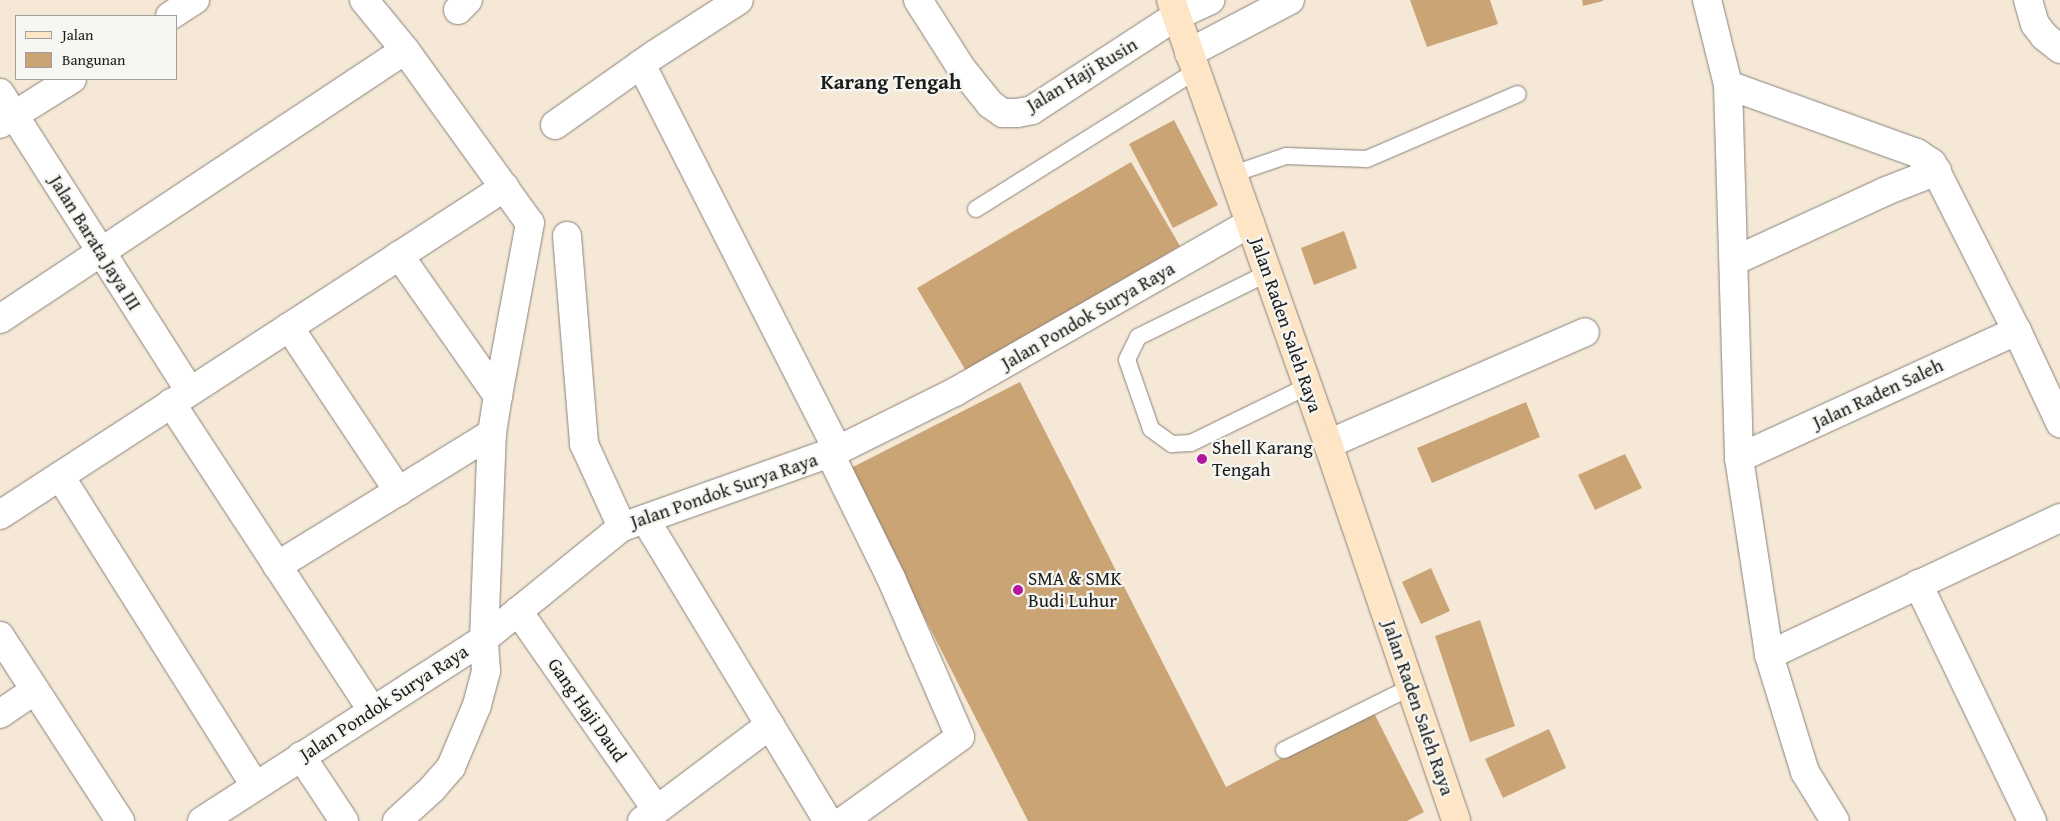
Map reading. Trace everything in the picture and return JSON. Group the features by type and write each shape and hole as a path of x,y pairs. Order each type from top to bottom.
{"main road":[{"name":"Jalan Raden Saleh Raya","path":"1173,8 1308,386 1456,821"}],"street":[{"path":"172,15 196,0"},
{"path":"364,0 405,50 530,223 492,433 484,639 486,671 477,705 451,767 432,789 398,821"},
{"path":"554,125 641,64 739,0"},
{"name":"Jalan Haji Rusin","path":"918,0 962,69 990,104 1003,113 1032,110 1173,8"},
{"path":"1173,8 1210,0"},
{"path":"1193,62 1290,0"},
{"path":"1707,0 1728,85 1739,458 1769,655 1805,772 1835,821"},
{"path":"2028,0 2035,24 2044,36 2060,49"},
{"path":"0,319 405,50"},
{"path":"641,64 834,452 960,737 843,821"},
{"path":"5,111 70,80"},
{"path":"1728,85 1926,157 1937,171 2017,331 2060,423"},
{"name":"Jalan Barata Jaya III","path":"5,111 101,252 277,566 372,710"},
{"path":"1734,261 1886,191 1937,171"},
{"path":"0,514 505,187"},
{"name":"Jalan Pondok Surya Raya","path":"202,821 484,639 634,523 834,452 955,392 1250,223"},
{"path":"568,236 584,444 634,523 770,725 828,821"},
{"path":"398,256 498,396"},
{"path":"288,327 399,492"},
{"name":"Jalan Raden Saleh","path":"1739,458 2017,331"},
{"path":"1328,444 1585,332"},
{"path":"277,566 492,433"},
{"path":"60,476 255,786"},
{"path":"1769,655 2060,518"},
{"path":"1918,584 2032,821"},
{"name":"Gang Haji Daud","path":"518,611 649,815"},
{"path":"0,636 120,821"},
{"path":"0,714 35,690"},
{"path":"649,815 770,725"},
{"path":"301,756 344,821"}],"lane":[{"path":"976,209 1193,62"},
{"path":"1233,174 1286,156 1367,158 1518,94"},
{"path":"1268,273 1138,336 1127,360 1151,429 1172,444 1191,442 1308,386"},
{"path":"1284,750 1411,687"}],"building":[{"path":"1410,0 1490,0 1498,24 1427,47"},
{"path":"1582,0 1603,0 1603,1 1583,6"},
{"path":"1174,120 1218,205 1173,228 1129,144"},
{"path":"1131,162 1180,246 966,371 917,288"},
{"path":"1344,231 1357,268 1314,285 1301,248"},
{"name":"SMA & SMK Budi Luhur","path":"1020,382 1226,787 1373,711 1424,812 1407,821 1028,821 849,469"},
{"path":"1526,402 1540,437 1432,483 1417,448"},
{"path":"1625,454 1642,488 1595,510 1578,475"},
{"path":"1431,568 1450,611 1421,624 1402,582"},
{"path":"1480,620 1515,726 1470,742 1435,636"},
{"path":"1549,729 1566,768 1503,798 1485,759"}],"place":[{"name":"Shell Karang Tengah","path":"1202,459"},
{"name":"SMA & SMK Budi Luhur","path":"1018,590"}],"district":[{"name":"Karang Tengah","path":"891,82"}]}
